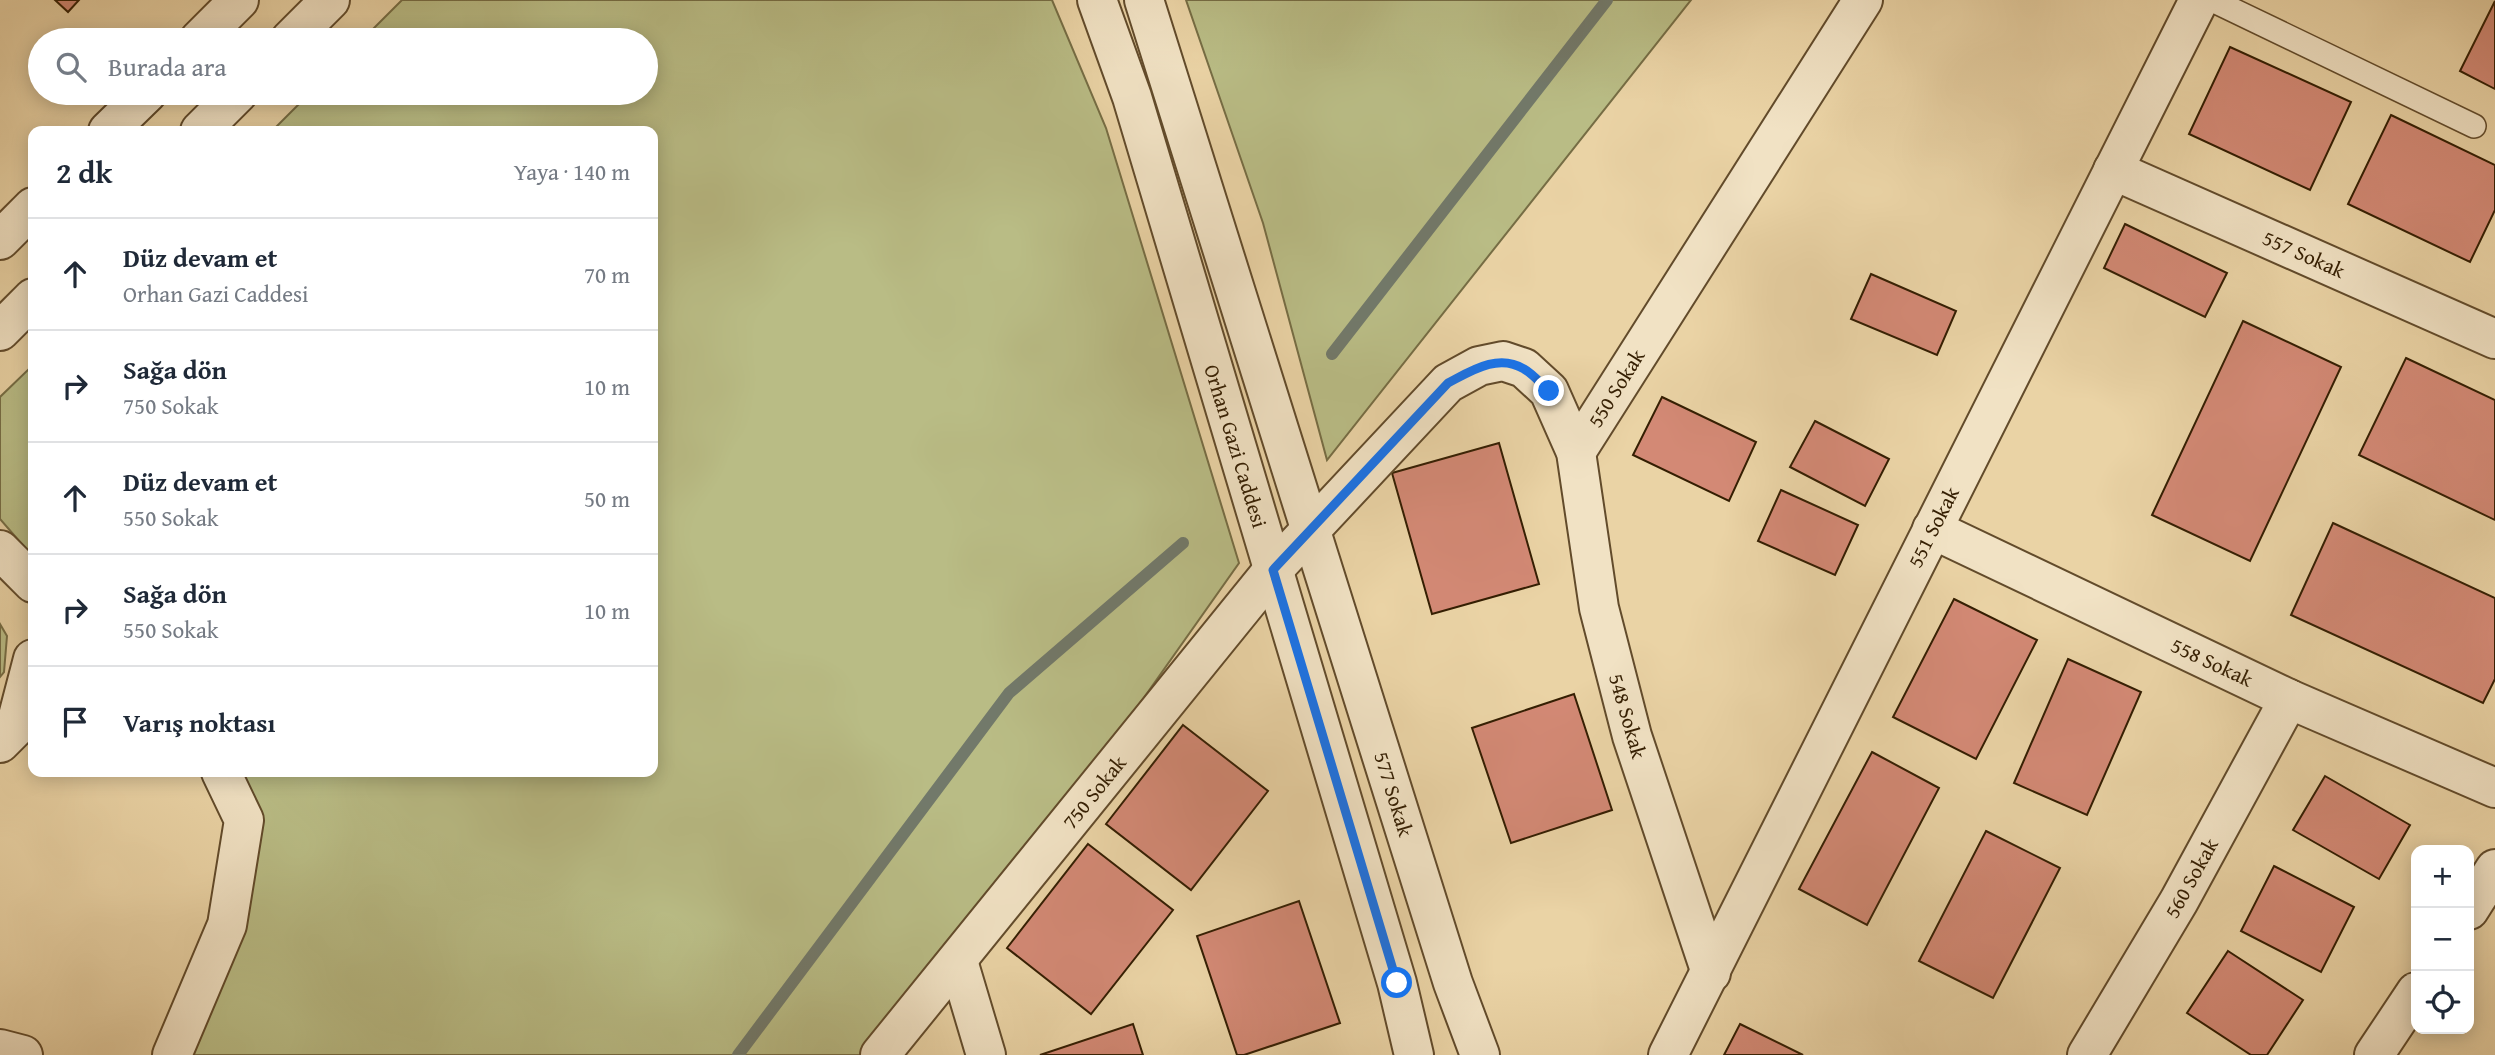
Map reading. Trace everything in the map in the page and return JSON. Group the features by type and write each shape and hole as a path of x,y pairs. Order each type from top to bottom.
{"street":[{"path":"211,28 239,0"},
{"path":"302,28 330,0"},
{"name":"Orhan Gazi Caddesi","path":"1097,0 1132,97 1397,983 1414,1055"},
{"path":"1144,0 1312,531"},
{"name":"550 Sokak","path":"1576,452 1863,0"},
{"name":"551 Sokak","path":"1668,1055 2199,0"},
{"path":"113,126 135,105"},
{"path":"205,126 226,105"},
{"name":"557 Sokak","path":"2113,170 2495,339"},
{"path":"0,240 28,212"},
{"path":"0,331 28,303"},
{"name":"550 Sokak","path":"1312,531 1448,383 1479,366 1503,361 1524,368 1549,391 1576,452"},
{"name":"548 Sokak","path":"1576,452 1599,608 1632,736 1711,973"},
{"name":"558 Sokak","path":"1933,529 2289,699 2495,788"},
{"name":"750 Sokak","path":"880,1055 1273,570 1312,531"},
{"name":"577 Sokak","path":"1312,531 1453,983 1480,1055"},
{"path":"0,550 28,578"},
{"path":"0,743 15,727 28,678"},
{"name":"560 Sokak","path":"2087,1055 2179,901 2289,699"},
{"path":"172,1055 227,925 244,820 223,777"},
{"path":"2470,908 2495,869"},
{"path":"958,961 986,1055"},
{"path":"2374,1055 2411,1000"},
{"path":"0,1049 23,1055"}],"lane":[{"path":"2212,0 2474,126"}],"green space":[{"path":"402,0 1052,0 1106,128 1239,563 958,961 880,1055 172,1055 244,820 223,777 658,777 658,126 277,126 298,105 658,105 658,28 374,28"},
{"path":"1186,0 1691,0 1327,460 1263,223"},
{"path":"28,370 28,551 0,519 0,397"},
{"path":"0,624 7,636 4,672 0,677"}],"building":[{"path":"55,0 79,0 68,12"},
{"path":"2495,1 2495,89 2460,71"},
{"path":"2230,47 2351,102 2310,190 2189,134"},
{"path":"2391,115 2495,165 2495,210 2470,262 2348,204"},
{"path":"2125,224 2227,273 2205,317 2104,268"},
{"path":"1871,274 1956,311 1937,355 1851,319"},
{"path":"2243,321 2341,367 2250,561 2152,515"},
{"path":"2406,358 2495,400 2495,520 2359,455"},
{"path":"1662,397 1756,442 1729,501 1633,455"},
{"path":"1815,421 1889,459 1865,506 1790,467"},
{"path":"1499,443 1539,584 1432,614 1392,473"},
{"path":"1781,490 1858,525 1835,575 1758,541"},
{"path":"2333,523 2495,598 2495,679 2483,703 2291,615"},
{"path":"1954,599 2037,640 1976,759 1893,717"},
{"path":"2068,659 2141,692 2087,815 2014,783"},
{"path":"1574,694 1612,810 1511,843 1472,728"},
{"path":"1183,725 1268,791 1191,890 1106,824"},
{"path":"1872,752 1939,788 1867,925 1799,889"},
{"path":"2325,776 2410,825 2379,879 2293,830"},
{"path":"1986,831 2060,868 1993,998 1919,961"},
{"path":"1088,844 1173,910 1091,1014 1007,948"},
{"path":"2274,866 2354,907 2321,972 2241,931"},
{"path":"1299,901 1340,1023 1237,1055 1197,936"},
{"path":"2228,951 2303,1000 2267,1055 2251,1055 2187,1013"},
{"path":"1133,1024 1143,1055 1040,1055"},
{"path":"1740,1024 1803,1055 1724,1055"}],"waterway":[{"path":"1332,354 1607,0"},
{"path":"738,1055 1009,693 1183,543"}],"route":[{"path":"1397,983 1273,570 1448,383 1479,366 1503,361 1524,368 1549,391"}]}
